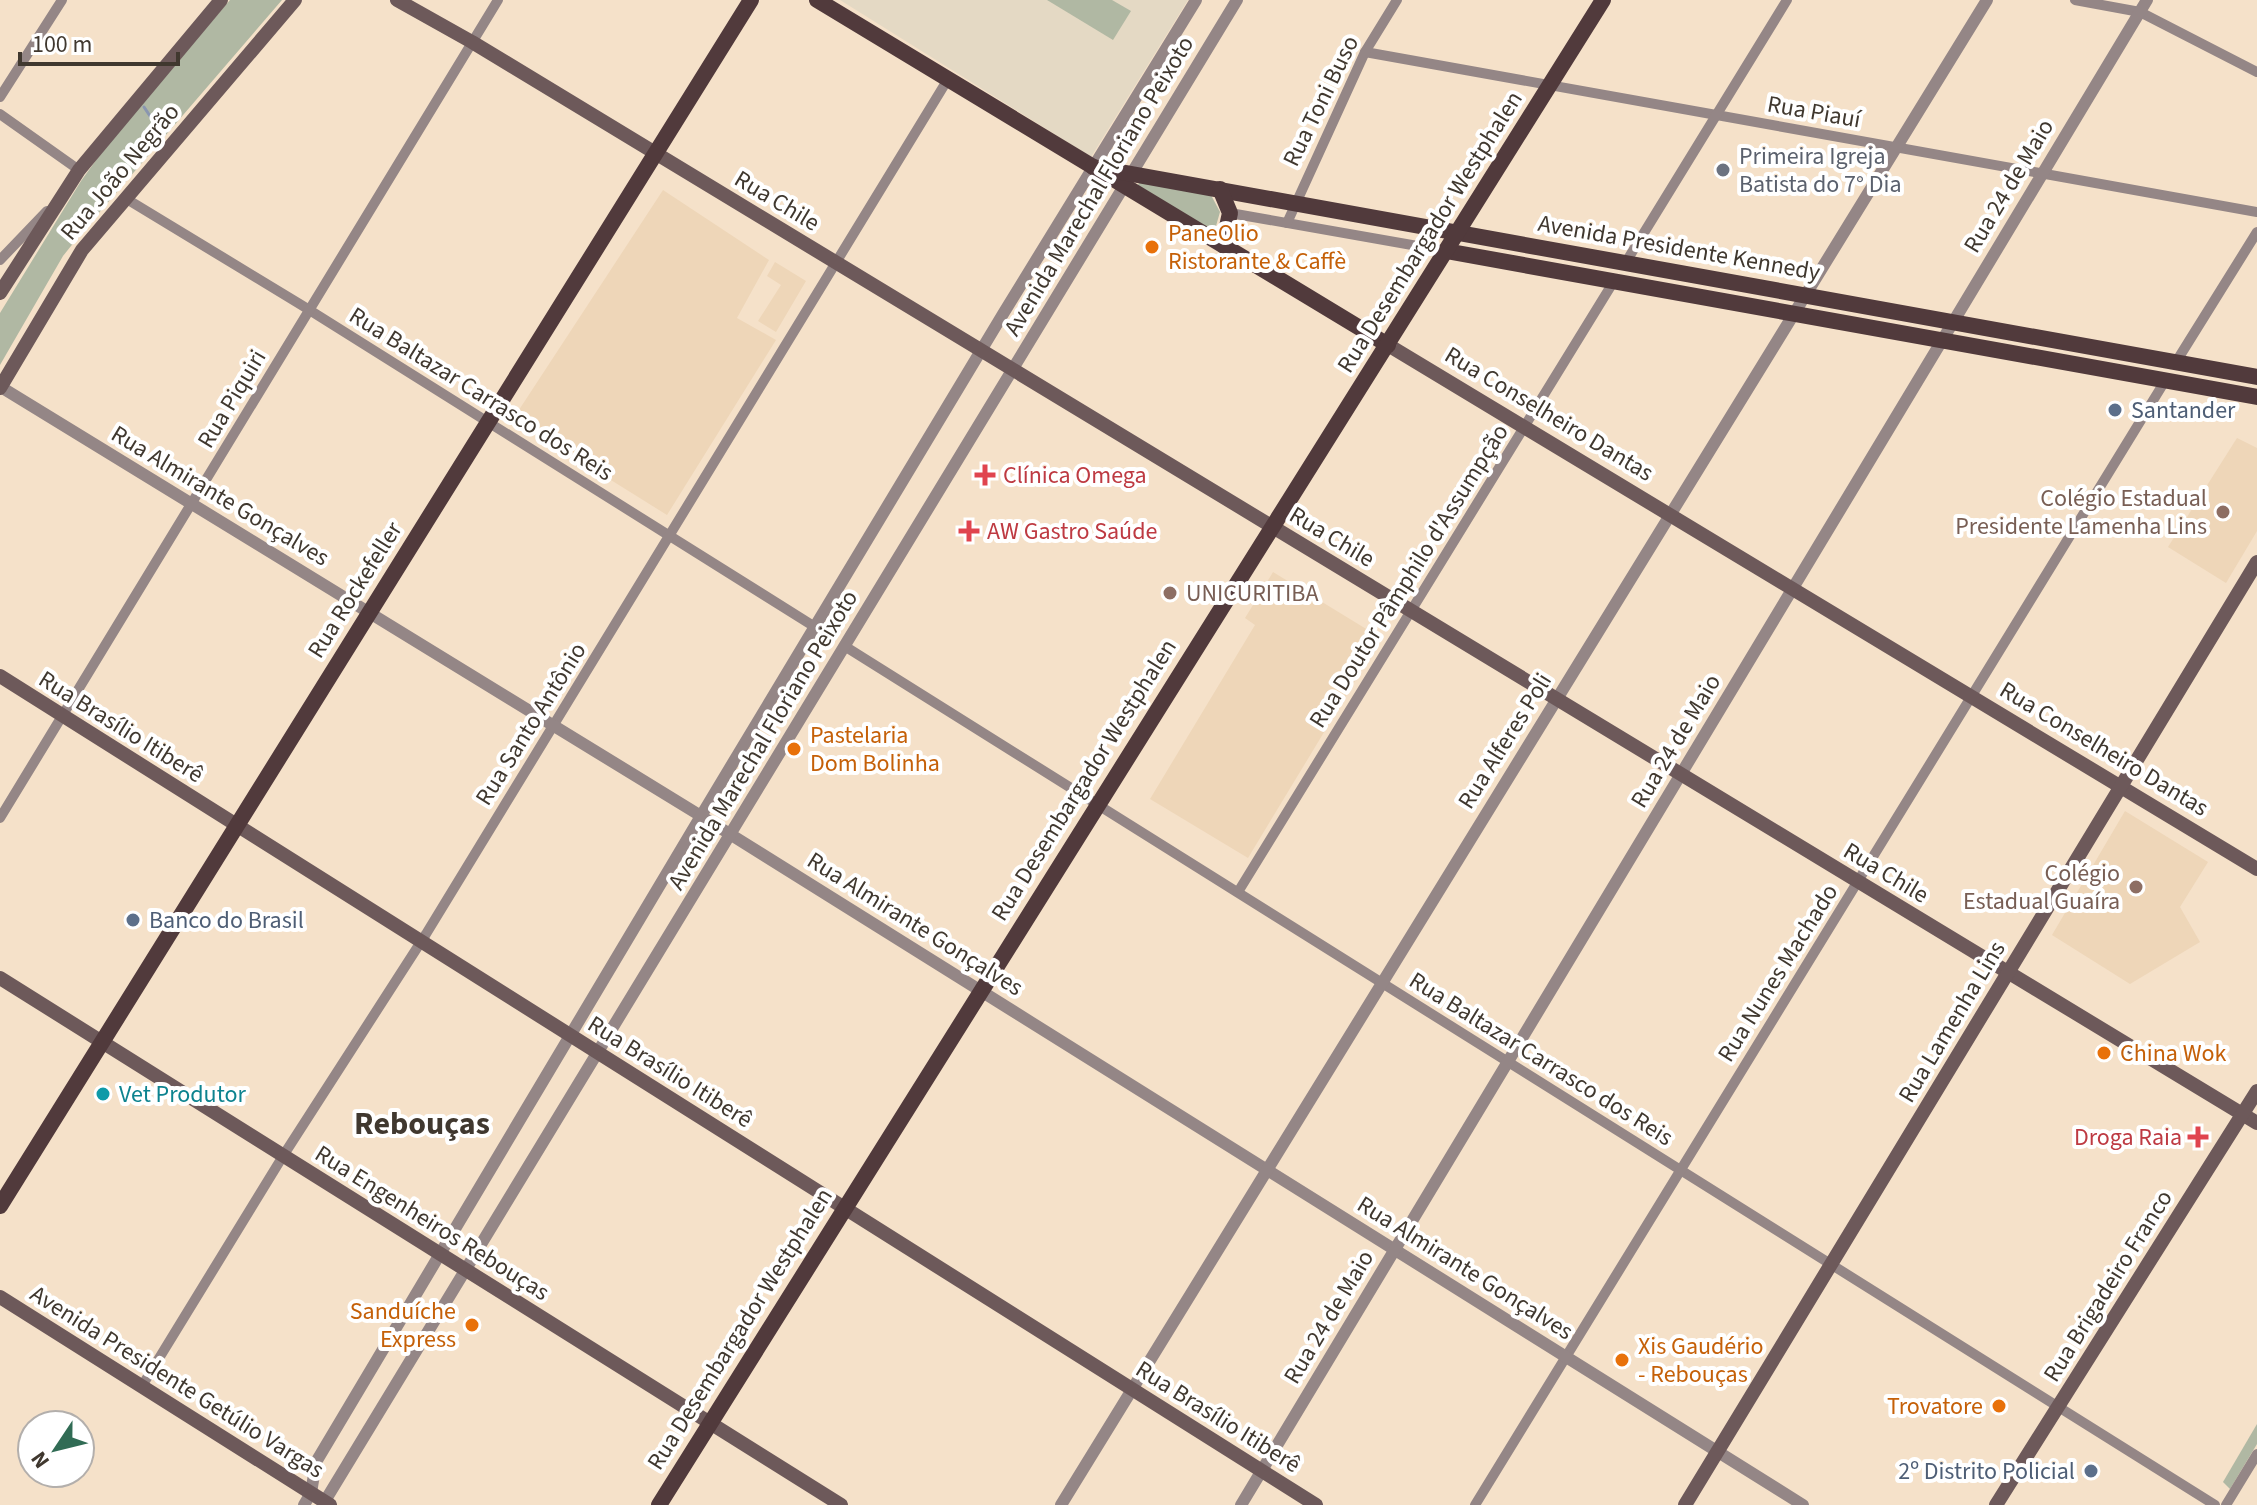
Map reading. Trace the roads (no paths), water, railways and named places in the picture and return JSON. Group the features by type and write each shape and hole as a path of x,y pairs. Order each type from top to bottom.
{"main road":[{"path":"0,293 79,170 221,0"},
{"name":"Rua João Negrão","path":"0,388 69,268 295,0"},
{"name":"Rua Chile","path":"397,0 472,42 2257,1123"},
{"name":"Rua Rockefeller","path":"0,1206 751,0"},
{"name":"Rua Conselheiro Dantas","path":"817,0 1093,167 1129,180 1223,245 2257,869"},
{"name":"Rua Desembargador Westphalen","path":"659,1505 1603,0"},
{"name":"Avenida Presidente Kennedy","path":"1129,180 1220,189 2257,377"},
{"path":"1220,189 1230,213 1223,245"},
{"name":"Avenida Presidente Kennedy","path":"1446,251 2257,397"},
{"path":"1561,272 1565,252"},
{"path":"1718,300 1723,280"},
{"path":"2013,354 2028,336"},
{"name":"Rua Lamenha Lins","path":"1685,1505 2257,562"},
{"name":"Rua Brasílio Itiberê","path":"0,676 1316,1505"},
{"name":"Rua Engenheiros Rebouças","path":"0,978 841,1505"},
{"name":"Rua Brigadeiro Franco","path":"1996,1505 2257,1091"},
{"name":"Avenida Presidente Getúlio Vargas","path":"0,1297 142,1386 308,1499 327,1503"}],"street":[{"path":"0,97 62,0"},
{"name":"Rua Piquiri","path":"0,818 498,0"},
{"name":"Avenida Marechal Floriano Peixoto","path":"308,1499 316,1462 439,1253 981,350 1196,0"},
{"name":"Avenida Marechal Floriano Peixoto","path":"327,1503 1237,0"},
{"name":"Rua Toni Buso","path":"1287,223 1365,52 1397,0"},
{"path":"1626,262 1787,0"},
{"name":"Rua Alferes Poli","path":"1061,1505 1987,0"},
{"path":"2075,0 2140,12 2257,72"},
{"name":"Rua 24 de Maio","path":"1241,1505 2147,0"},
{"name":"Rua Piauí","path":"1365,52 2257,212"},
{"name":"Rua Santo Antônio","path":"142,1386 671,537 948,79"},
{"path":"0,114 79,170"},
{"path":"0,260 60,198"},
{"name":"Rua Baltazar Carrasco dos Reis","path":"125,198 815,627"},
{"name":"Avenida Presidente Kennedy","path":"1230,213 1446,251"},
{"path":"2176,362 2257,232"},
{"name":"Rua Doutor Pâmphilo d'Assumpção","path":"1238,892 1614,281"},
{"name":"Rua Nunes Machado","path":"1475,1505 2165,381"},
{"name":"Rua Almirante Gonçalves","path":"0,388 732,835 1803,1505"},
{"name":"Rua Baltazar Carrasco dos Reis","path":"846,647 2215,1505"},
{"path":"2226,1505 2257,1454"}],"waterway":[{"path":"144,107 160,131"}],"place":[{"name":"Primeira Igreja Batista do 7° Dia","path":"1723,170"},
{"name":"PaneOlio Ristorante & Caffè","path":"1152,247"},
{"name":"Santander","path":"2115,410"},
{"name":"Clínica Omega","path":"985,475"},
{"name":"Colégio Estadual Presidente Lamenha Lins","path":"2223,512"},
{"name":"AW Gastro Saúde","path":"969,531"},
{"name":"UNICURITIBA","path":"1170,593"},
{"name":"Pastelaria Dom Bolinha","path":"794,749"},
{"name":"Colégio Estadual Guaíra","path":"2136,887"},
{"name":"Banco do Brasil","path":"133,920"},
{"name":"China Wok","path":"2104,1053"},
{"name":"Vet Produtor","path":"103,1094"},
{"name":"Droga Raia","path":"2198,1137"},
{"name":"Sanduíche Express","path":"472,1325"},
{"name":"Xis Gaudério - Rebouças","path":"1622,1360"},
{"name":"Trovatore","path":"1999,1406"},
{"name":"2º Distrito Policial","path":"2091,1471"}],"district":[{"name":"Rebouças","path":"422,1124"}]}
